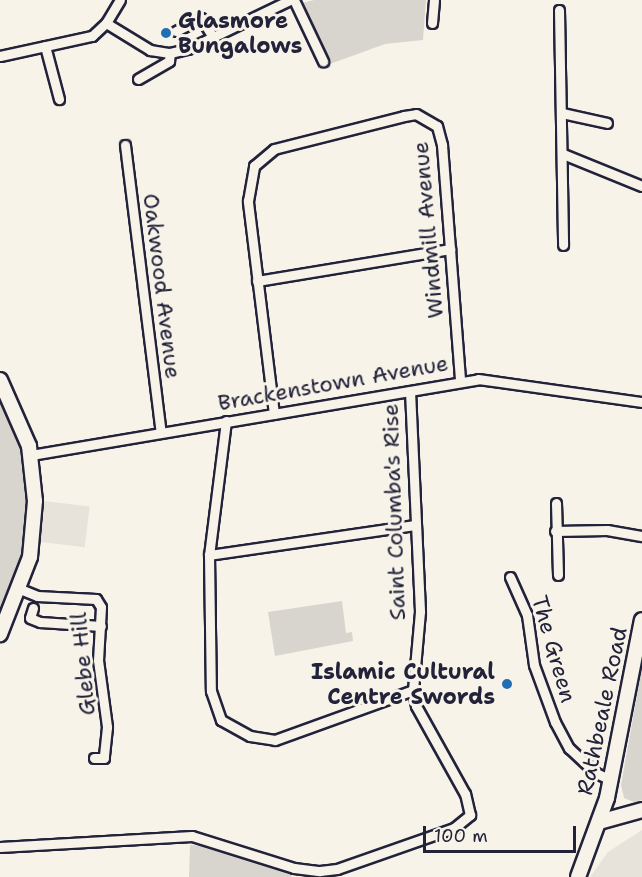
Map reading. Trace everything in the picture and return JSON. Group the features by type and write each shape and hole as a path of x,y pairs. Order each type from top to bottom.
{"street":[{"path":"0,56 92,36 106,23 120,0"},
{"path":"106,23 150,50 170,53 213,38 292,0 323,61"},
{"path":"432,23 434,0"},
{"path":"559,10 563,245"},
{"path":"176,31 201,18 213,38"},
{"path":"45,46 59,99"},
{"path":"138,79 169,61 170,53"},
{"path":"562,113 607,123"},
{"name":"Windmill Avenue","path":"274,414 248,201 249,180 262,156 274,149 404,116 416,114 437,126 442,145 460,381"},
{"name":"Oakwood Avenue","path":"125,145 161,432"},
{"path":"563,154 642,186"},
{"path":"257,281 450,249"},
{"path":"0,380 31,455 34,533 20,589 0,634"},
{"name":"Brackenstown Avenue","path":"31,455 460,381 500,380 642,402"},
{"name":"Saint Columba's Rise","path":"0,847 192,836 294,868 320,871 337,869 454,828 470,815 465,794 416,706 412,690 420,611 414,525 410,391"},
{"path":"226,421 209,555 212,691 221,720 233,729 264,740 275,740 412,690"},
{"path":"556,503 558,575"},
{"path":"209,555 414,525"},
{"path":"555,531 607,530 642,536"},
{"name":"The Green","path":"510,577 527,615 534,665 555,722 576,755 611,780"},
{"name":"Glebe Hill","path":"20,589 37,596 96,599 101,607 99,671 107,727 104,758 94,758"},
{"path":"33,608 30,618 40,622 101,626"},
{"name":"Rathbeale Road","path":"578,877 599,822 611,780 641,626"},
{"path":"599,822 642,810"}],"shaded area":[{"path":"314,0 426,0 423,40 385,44 330,64 302,3"},
{"path":"0,399 25,456 28,527 21,563 0,617"},
{"path":"44,501 90,507 85,547 39,542"},
{"path":"342,601 346,633 352,632 353,641 275,656 268,612"},
{"path":"642,668 642,800 634,802 624,798 621,785"},
{"path":"642,830 642,877 590,877 608,852"},
{"path":"190,845 215,847 292,873 291,877 189,877"}],"place":[{"name":"Glasmore Bungalows","path":"166,33"},
{"name":"Islamic Cultural Centre Swords","path":"507,684"}]}
